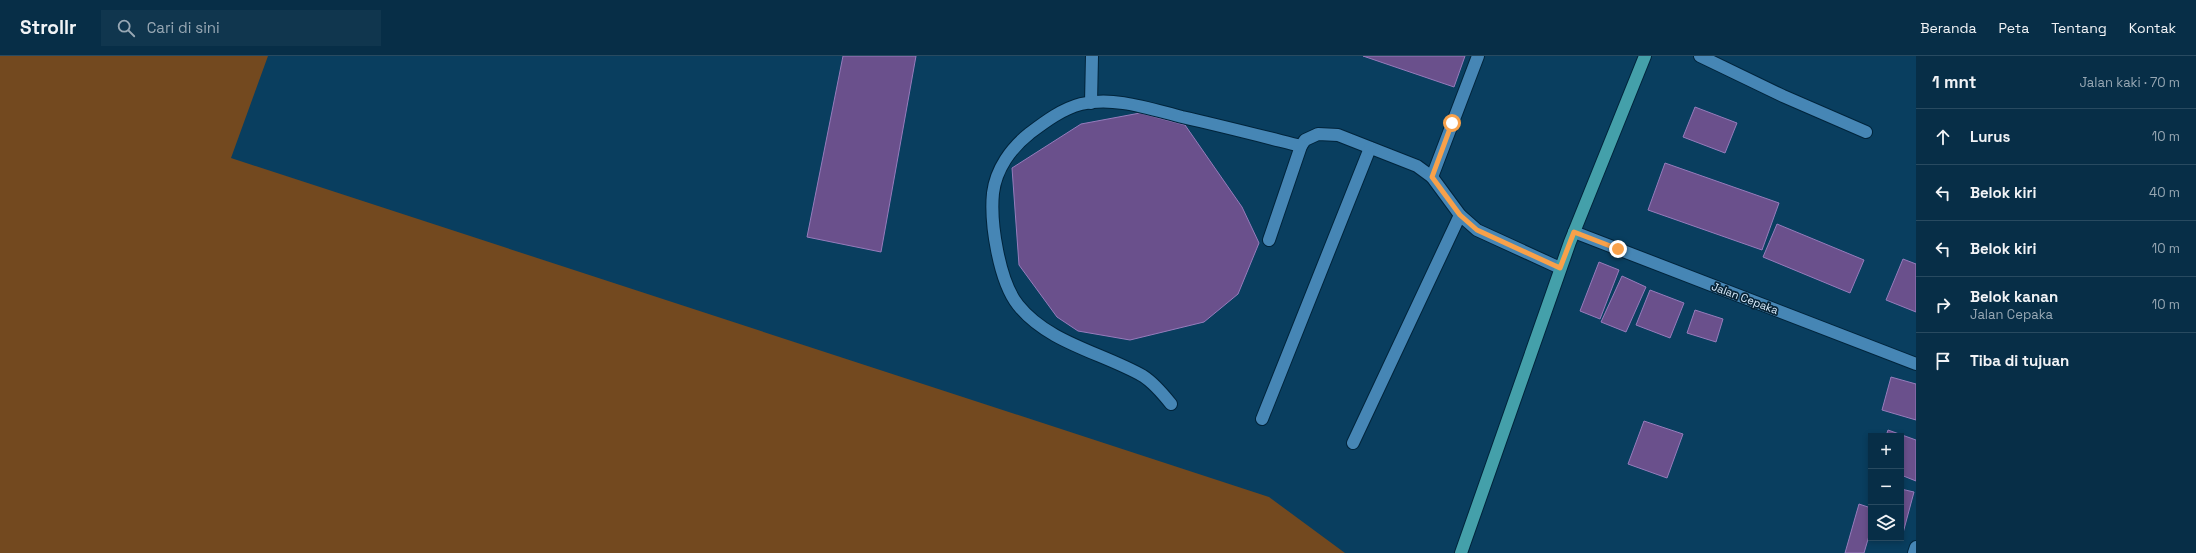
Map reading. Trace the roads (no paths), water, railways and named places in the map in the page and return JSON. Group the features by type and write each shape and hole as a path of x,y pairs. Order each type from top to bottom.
{"main road":[{"path":"1461,553 1560,268 1645,56"}],"street":[{"path":"1091,103 1092,56"},
{"path":"1432,177 1478,56"},
{"path":"1700,56 1783,96 1866,132"},
{"path":"1171,404 1144,376 1071,344 1030,316 1012,296 1003,271 995,231 993,200 994,185 1000,168 1021,140 1047,120 1067,109 1091,103 1134,105 1301,146"},
{"path":"1269,240 1301,146 1305,140 1318,134 1338,134 1416,166 1432,177 1460,215 1477,230 1560,268"},
{"path":"1262,419 1370,148"},
{"path":"1353,443 1460,215"},
{"name":"Jalan Cepaka","path":"1574,232 1916,364"},
{"path":"1914,553 1916,547"}]}
